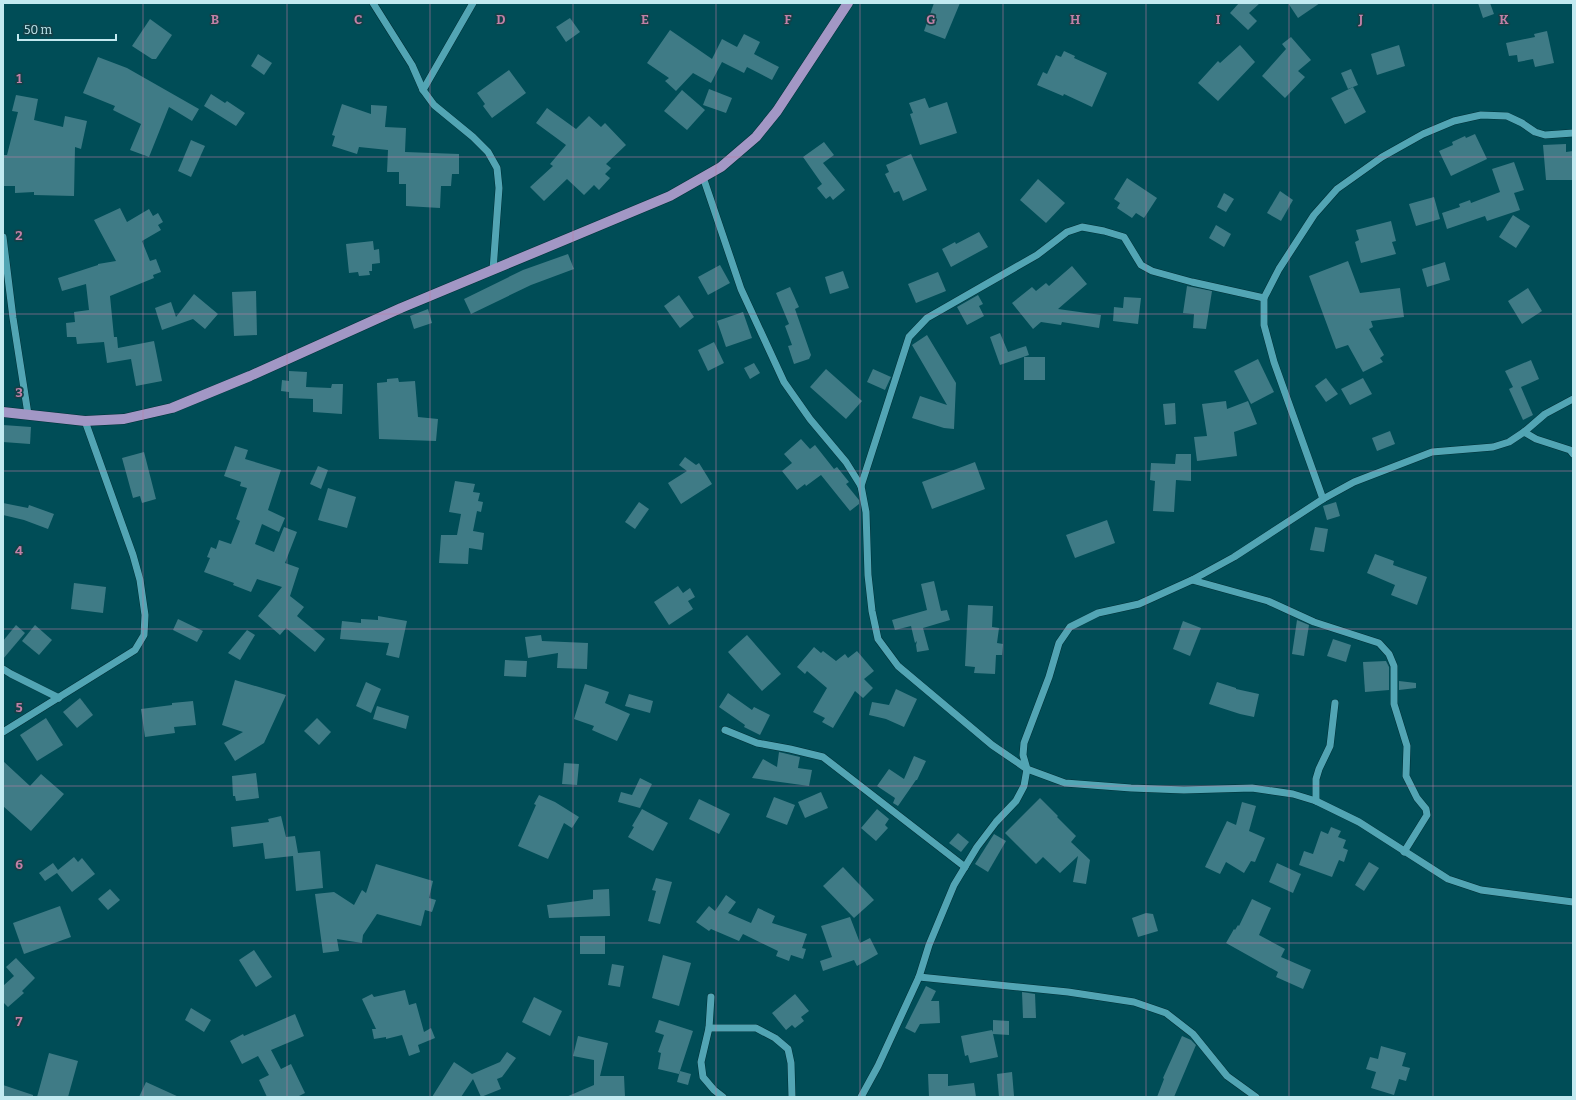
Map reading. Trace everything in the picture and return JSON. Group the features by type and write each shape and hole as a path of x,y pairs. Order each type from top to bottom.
{"main road":[{"path":"3,412 85,421 124,418 172,408 250,376 401,308 670,196 721,166 756,137 777,111 848,3"}],"street":[{"path":"373,3 412,66 423,90 434,105 473,137 488,152 497,168 499,188 493,270"},
{"path":"423,90 473,3"},
{"path":"1323,499 1274,362 1264,325 1264,298 1279,269 1314,215 1337,189 1382,157 1423,134 1454,121 1481,115 1507,116 1522,122 1535,132 1545,135 1573,133"},
{"path":"703,177 741,289 784,382 810,419 846,462 862,486 866,512 868,575 872,611 878,639 898,666 992,745 1027,770 1065,783 1184,790 1252,788 1293,794 1316,801 1359,822 1448,879 1481,890 1573,902"},
{"path":"862,486 909,337 927,318 1037,255 1068,232 1082,228 1104,231 1124,238 1141,265 1152,271 1192,282 1264,298"},
{"path":"3,237 13,318 28,414"},
{"path":"861,1097 878,1066 919,977 929,945 954,886 977,847 996,822 1016,801 1024,786 1027,770 1023,755 1024,743 1050,677 1060,643 1070,626 1098,613 1139,604 1192,580 1234,557 1323,499 1354,482 1432,452 1493,447 1509,442 1524,432 1545,414 1573,399"},
{"path":"3,732 135,650 144,635 146,615 140,580 133,555 85,421"},
{"path":"1524,432 1536,439 1570,450 1573,454"},
{"path":"1192,580 1268,601 1314,622 1380,643 1389,654 1394,666 1394,704 1407,746 1406,776 1417,798 1426,809 1427,815 1404,852"},
{"path":"3,669 59,698"},
{"path":"1316,801 1316,779 1330,746 1334,703"},
{"path":"725,730 757,743 823,757 965,867"},
{"path":"919,977 1068,992 1134,1002 1166,1013 1193,1034 1227,1076 1256,1097"},
{"path":"711,997 709,1028 701,1062 703,1077 714,1090 723,1097"},
{"path":"709,1028 756,1028 775,1038 788,1049 791,1063 792,1097"}],"building":[{"path":"934,3 960,3 945,39 924,31"},
{"path":"1239,3 1260,3 1249,13 1257,21 1248,30 1230,13"},
{"path":"1288,3 1320,3 1298,18"},
{"path":"1478,3 1490,3 1494,14 1483,18"},
{"path":"570,18 580,32 566,42 556,27"},
{"path":"150,19 172,35 156,59 152,59 132,46"},
{"path":"670,30 712,59 722,39 737,47 744,34 760,42 754,54 779,67 772,80 747,67 744,73 722,62 711,83 693,73 676,91 665,81 669,78 647,63"},
{"path":"1547,31 1554,63 1535,67 1533,59 1518,62 1517,55 1509,56 1506,43 1535,37 1534,34"},
{"path":"1291,37 1311,60 1298,71 1305,77 1285,98 1262,76 1286,49 1282,44"},
{"path":"1240,45 1255,62 1218,101 1198,83 1218,61 1220,63"},
{"path":"1399,45 1405,66 1377,75 1371,54"},
{"path":"1064,51 1075,56 1074,58 1107,73 1092,107 1064,94 1063,96 1037,85 1043,72 1047,74 1056,55 1061,57"},
{"path":"258,54 272,63 264,75 251,66"},
{"path":"98,57 127,68 199,109 192,121 169,107 149,157 130,150 141,124 113,110 115,106 83,93"},
{"path":"1351,69 1358,85 1348,89 1341,73"},
{"path":"509,70 526,93 492,118 483,106 485,104 477,93"},
{"path":"1353,87 1366,112 1345,124 1331,98"},
{"path":"709,89 732,98 726,113 703,105"},
{"path":"682,90 705,110 687,130 664,111"},
{"path":"211,94 225,103 227,101 245,113 236,126 204,106"},
{"path":"16,95 38,99 34,120 63,127 65,116 87,121 81,149 75,147 74,196 34,195 34,192 15,193 15,186 4,186 4,155 7,155 18,112 12,111"},
{"path":"925,98 929,108 947,102 957,133 920,145 910,114 913,113 909,103"},
{"path":"342,104 371,114 371,105 387,106 385,127 406,128 405,152 459,154 459,174 452,174 451,186 441,186 440,208 406,206 406,184 399,184 399,172 387,172 388,150 359,147 357,154 332,146 335,136 332,135"},
{"path":"547,108 576,129 589,116 601,127 605,123 626,145 606,164 611,168 605,174 610,178 599,190 594,185 584,195 567,179 544,201 530,187 553,166 550,164 566,145 536,123"},
{"path":"1475,134 1487,159 1451,176 1439,151 1453,145 1452,142 1465,136 1466,138"},
{"path":"191,140 205,146 191,177 178,171"},
{"path":"824,142 834,155 823,163 845,190 833,200 830,196 826,199 817,188 822,184 803,157"},
{"path":"1566,144 1566,152 1573,151 1573,180 1546,180 1543,145"},
{"path":"911,154 927,190 903,201 899,191 894,193 885,174 889,172 886,165"},
{"path":"1514,162 1524,190 1514,193 1520,210 1487,221 1485,216 1447,229 1442,213 1460,207 1459,204 1470,200 1471,203 1500,192 1492,169"},
{"path":"1127,178 1157,198 1144,218 1136,213 1132,218 1117,208 1120,203 1114,199"},
{"path":"1038,179 1065,203 1046,223 1020,200"},
{"path":"1280,191 1293,200 1281,221 1267,213"},
{"path":"1224,193 1234,199 1226,212 1217,207"},
{"path":"1434,197 1440,219 1416,226 1409,204"},
{"path":"120,208 127,222 149,209 153,216 158,213 163,222 158,225 161,230 142,241 150,261 156,259 161,272 153,275 154,278 110,296 114,337 117,337 118,348 154,341 162,381 136,386 131,359 107,363 104,342 77,344 76,337 67,337 66,323 75,322 74,312 89,310 86,284 62,291 58,278 98,264 116,261 94,220"},
{"path":"1513,215 1530,226 1516,248 1499,237"},
{"path":"1391,221 1396,241 1392,242 1396,254 1361,263 1355,242 1359,240 1356,230"},
{"path":"1216,225 1231,234 1224,247 1209,238"},
{"path":"979,232 988,247 951,267 942,249 955,242 956,244"},
{"path":"373,241 374,250 379,249 380,263 372,264 372,271 369,271 370,275 359,276 358,272 349,273 346,244"},
{"path":"568,254 574,269 531,285 471,314 464,299 523,270"},
{"path":"1348,261 1360,293 1400,288 1404,317 1371,321 1373,327 1369,329 1384,355 1380,358 1383,362 1363,372 1348,345 1336,349 1309,276"},
{"path":"1445,262 1450,280 1427,287 1422,269"},
{"path":"720,265 730,283 708,295 698,277"},
{"path":"1072,266 1087,284 1058,309 1101,315 1099,328 1062,322 1061,325 1041,322 1033,329 1012,303 1032,287 1036,291 1046,283 1049,286"},
{"path":"843,271 849,288 830,294 825,277"},
{"path":"938,272 946,291 916,303 908,284"},
{"path":"1187,286 1212,291 1206,329 1193,328 1194,314 1183,313"},
{"path":"790,287 799,307 795,309 811,355 809,359 794,364 788,346 792,345 785,326 789,324 776,293"},
{"path":"1528,288 1542,311 1522,324 1508,301"},
{"path":"256,291 257,335 234,336 232,292"},
{"path":"194,294 218,314 205,329 193,319 162,330 155,308 171,302 176,317"},
{"path":"679,295 694,317 680,328 664,306"},
{"path":"978,295 983,304 979,306 984,316 967,325 957,307"},
{"path":"1124,297 1141,298 1138,324 1113,321 1114,307 1123,308"},
{"path":"428,309 432,323 414,329 410,316"},
{"path":"743,312 752,338 726,347 717,321"},
{"path":"1000,333 1008,352 1026,346 1029,355 1000,365 990,337"},
{"path":"927,335 956,383 954,429 944,428 912,418 920,396 947,405 912,345"},
{"path":"714,342 724,363 708,371 698,350"},
{"path":"1024,357 1045,357 1045,380 1024,380"},
{"path":"1258,359 1274,392 1251,404 1234,371"},
{"path":"1531,360 1539,379 1521,387 1533,415 1523,420 1509,389 1513,387 1505,371"},
{"path":"754,363 760,373 750,379 744,368"},
{"path":"826,369 862,401 846,419 810,387"},
{"path":"873,369 891,377 885,390 867,382"},
{"path":"289,371 307,372 306,387 331,388 332,384 343,384 342,414 313,412 313,399 289,398 289,392 281,391 282,380 289,381"},
{"path":"398,378 399,382 415,381 418,417 438,419 436,441 379,439 377,383 387,382 387,379"},
{"path":"1326,378 1338,394 1326,402 1315,386"},
{"path":"1363,378 1372,394 1350,405 1341,389"},
{"path":"1226,401 1227,409 1248,401 1257,424 1234,432 1237,456 1197,461 1194,437 1207,436 1202,404"},
{"path":"1175,403 1176,424 1165,425 1163,404"},
{"path":"3,425 31,427 30,444 3,442"},
{"path":"1390,431 1395,444 1377,451 1372,438"},
{"path":"801,439 810,449 815,445 834,469 837,467 849,482 846,484 859,500 859,504 850,511 821,475 806,486 805,484 797,490 782,471 792,463 784,454"},
{"path":"235,446 248,450 245,459 281,470 268,510 285,518 279,532 262,524 255,544 274,552 284,527 297,532 285,563 299,568 290,596 304,607 297,616 325,639 315,652 286,628 280,635 258,616 282,587 257,579 251,592 233,585 234,583 204,572 210,558 207,557 211,547 216,549 219,540 231,544 240,521 236,519 247,488 240,486 241,482 224,476"},
{"path":"144,452 156,499 142,503 140,496 133,498 122,458"},
{"path":"1176,454 1191,454 1191,481 1176,480 1174,512 1153,511 1155,481 1150,480 1151,463 1175,464"},
{"path":"685,457 696,465 699,463 712,484 681,504 668,483 687,471 679,465"},
{"path":"975,462 985,489 932,509 922,482"},
{"path":"318,466 328,470 321,489 310,484"},
{"path":"455,481 475,484 473,492 480,493 478,501 483,502 481,512 477,511 473,531 484,533 482,550 469,548 468,564 439,563 441,535 457,535 461,514 449,512"},
{"path":"328,488 356,497 347,528 318,520"},
{"path":"639,502 649,509 635,529 625,522"},
{"path":"1336,502 1340,516 1327,520 1323,506"},
{"path":"3,503 28,508 29,505 54,514 48,529 24,520 3,515"},
{"path":"1107,520 1115,543 1075,558 1066,535"},
{"path":"1315,527 1328,529 1324,552 1310,550"},
{"path":"1375,554 1394,561 1393,565 1427,577 1417,605 1391,595 1395,585 1367,573"},
{"path":"934,581 941,611 947,610 950,620 923,628 929,650 917,652 917,641 915,643 911,626 895,630 892,620 927,610 921,584"},
{"path":"74,583 106,587 103,613 71,609"},
{"path":"678,586 683,593 690,588 695,597 688,601 693,609 669,625 654,602"},
{"path":"968,605 993,606 992,627 999,628 997,643 1003,644 1002,655 996,655 995,674 974,673 975,667 965,666"},
{"path":"378,616 407,621 399,658 386,655 389,643 340,639 342,621 361,623 361,619 378,620"},
{"path":"178,619 203,631 197,642 173,630"},
{"path":"1297,620 1309,625 1304,656 1292,654"},
{"path":"1183,621 1201,628 1190,656 1173,649"},
{"path":"16,625 25,633 3,659 3,641"},
{"path":"35,625 52,640 39,655 22,641"},
{"path":"247,630 255,635 240,660 228,653"},
{"path":"541,635 542,641 588,643 587,669 557,668 558,653 528,658 525,637"},
{"path":"747,635 781,674 762,691 728,652"},
{"path":"1333,639 1351,645 1346,662 1327,656"},
{"path":"814,647 821,653 823,651 836,661 845,654 848,658 857,651 874,671 864,679 873,688 863,698 855,691 833,728 822,722 825,718 813,712 827,688 807,671 805,674 797,667"},
{"path":"505,660 527,661 526,677 504,676"},
{"path":"1386,661 1389,667 1389,690 1365,692 1363,662"},
{"path":"235,680 286,695 264,743 235,761 224,743 243,732 222,725"},
{"path":"1399,681 1416,683 1416,688 1399,690"},
{"path":"366,682 381,689 371,713 356,706"},
{"path":"1217,682 1236,689 1259,694 1254,717 1209,704"},
{"path":"585,684 609,692 605,703 630,714 617,741 592,730 594,726 574,719"},
{"path":"896,689 917,699 904,727 886,719 869,715 872,702 889,705"},
{"path":"728,693 752,710 754,707 770,715 760,735 744,727 745,725 719,707"},
{"path":"629,694 653,701 650,713 625,706"},
{"path":"80,698 93,715 77,728 63,712"},
{"path":"193,701 196,725 174,727 175,733 145,737 141,709 172,705 172,703"},
{"path":"377,706 409,716 406,729 373,719"},
{"path":"46,718 63,745 37,761 20,735"},
{"path":"317,718 331,732 319,745 304,731"},
{"path":"779,752 800,757 798,768 812,770 809,786 752,778 763,759 777,767"},
{"path":"914,756 926,761 917,780 898,806 893,803 895,798 877,786 889,769 904,779"},
{"path":"3,761 30,786 41,774 64,794 31,831 3,806"},
{"path":"564,763 579,764 577,785 562,784"},
{"path":"256,773 259,798 236,801 235,796 233,796 232,776"},
{"path":"640,778 652,784 640,808 618,802 621,792 632,795"},
{"path":"821,792 828,808 805,818 798,802"},
{"path":"539,795 555,802 579,817 572,828 564,823 548,859 518,846"},
{"path":"774,797 795,805 787,825 766,817"},
{"path":"1040,798 1076,836 1071,842 1090,860 1086,884 1073,882 1078,856 1060,873 1043,857 1036,864 1005,833"},
{"path":"699,799 730,814 719,834 689,819"},
{"path":"1242,802 1256,806 1249,831 1265,838 1255,862 1251,861 1244,873 1226,862 1220,874 1205,867 1227,821 1236,825"},
{"path":"642,809 668,823 653,851 628,837 634,827 632,826"},
{"path":"877,809 889,819 885,825 888,828 876,841 861,828"},
{"path":"281,816 286,837 295,836 298,853 320,851 323,888 296,891 293,856 265,859 263,843 233,847 231,827 269,822 268,819"},
{"path":"1331,827 1341,831 1338,837 1346,840 1343,848 1348,850 1344,862 1339,860 1332,877 1299,865 1304,851 1313,854 1321,831 1328,834"},
{"path":"958,833 969,842 961,852 949,843"},
{"path":"994,834 1006,841 988,872 975,864"},
{"path":"74,857 78,862 82,858 95,874 72,892 57,873 45,881 39,873 53,863 58,870"},
{"path":"1369,862 1379,868 1364,891 1355,885"},
{"path":"1277,863 1301,874 1293,893 1269,882"},
{"path":"376,864 433,881 429,898 436,900 432,912 425,910 421,926 377,914 363,935 362,943 337,939 339,951 323,953 315,894 334,892 354,905 362,890 366,893"},
{"path":"843,867 874,900 854,918 823,886"},
{"path":"656,878 672,882 660,924 648,921 656,891 652,890"},
{"path":"110,889 120,900 108,910 98,899"},
{"path":"609,889 610,916 549,918 547,905 593,899 593,890"},
{"path":"726,895 736,902 728,913 751,923 758,908 775,916 772,923 807,934 802,948 806,949 803,959 791,955 789,961 776,956 778,951 743,934 739,941 711,929 709,931 696,922 709,906 715,911"},
{"path":"1252,899 1271,908 1259,935 1285,949 1281,957 1311,970 1303,989 1276,977 1278,972 1226,943 1234,929 1235,930 1238,925 1239,926"},
{"path":"60,906 71,937 24,954 13,923"},
{"path":"1146,913 1153,914 1158,931 1138,937 1132,918"},
{"path":"850,917 860,943 870,938 878,954 857,966 854,960 823,971 820,961 832,957 821,926"},
{"path":"580,936 605,936 605,954 580,954"},
{"path":"254,950 272,977 256,987 239,960"},
{"path":"663,955 691,963 679,1006 652,998"},
{"path":"16,958 35,978 22,991 24,993 8,1007 3,1002 3,986 14,976 6,967"},
{"path":"612,964 624,966 620,987 608,985"},
{"path":"926,986 936,991 931,1001 939,1001 940,1023 920,1024 915,1033 905,1028"},
{"path":"405,990 409,1005 416,1003 424,1032 431,1028 435,1038 418,1045 420,1052 409,1056 402,1035 386,1039 386,1037 374,1039 372,1029 376,1029 362,999 372,994 374,997"},
{"path":"1022,992 1035,994 1036,1018 1023,1018"},
{"path":"795,994 809,1011 801,1017 804,1021 795,1028 792,1025 786,1030 772,1013"},
{"path":"534,997 562,1011 550,1036 522,1022"},
{"path":"191,1008 211,1020 204,1032 185,1020"},
{"path":"295,1014 304,1036 271,1050 281,1069 291,1064 305,1093 297,1097 267,1097 259,1080 269,1075 258,1056 242,1064 230,1041 243,1034 244,1036"},
{"path":"659,1020 693,1031 679,1074 658,1069 661,1053 658,1052 664,1035 655,1032"},
{"path":"993,1020 1009,1021 1009,1035 993,1034 998,1057 970,1063 968,1055 965,1056 961,1036 992,1030 993,1032"},
{"path":"578,1036 608,1043 600,1076 624,1076 625,1097 566,1097 594,1085 594,1060 573,1056"},
{"path":"1182,1036 1191,1040 1196,1045 1174,1097 1157,1097 1164,1079 1163,1078"},
{"path":"1381,1046 1406,1053 1402,1066 1410,1068 1406,1081 1399,1079 1394,1095 1371,1088 1376,1072 1366,1069 1370,1057 1378,1059"},
{"path":"507,1052 516,1058 502,1077 497,1079 501,1089 481,1097 473,1079 461,1097 432,1097 454,1062 472,1074 500,1062"},
{"path":"49,1053 78,1061 68,1097 37,1097"},
{"path":"680,1071 691,1074 688,1085 677,1082"},
{"path":"1012,1072 1014,1096 999,1097 997,1074"},
{"path":"928,1074 948,1074 948,1086 974,1083 976,1097 929,1097"},
{"path":"146,1082 179,1097 139,1097"},
{"path":"3,1085 33,1095 33,1097 3,1097"}]}
